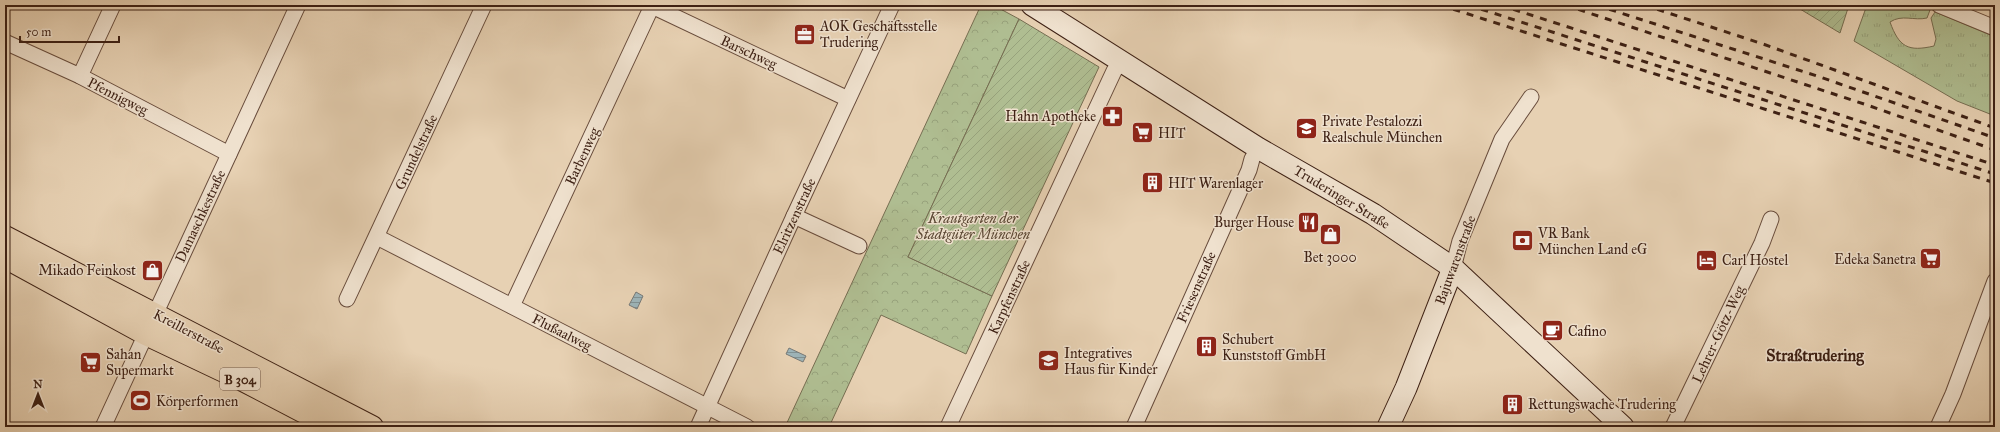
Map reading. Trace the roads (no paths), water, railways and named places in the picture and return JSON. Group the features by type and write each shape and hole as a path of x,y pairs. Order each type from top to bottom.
{"main road":[{"name":"Kreillerstraße","path":"5,237 155,313 372,427"},
{"name":"Kreillerstraße","path":"5,257 146,334 243,380 333,427"}],"street":[{"path":"80,76 113,5"},
{"name":"Damaschkestraße","path":"103,427 298,5"},
{"name":"Grundelstraße","path":"347,300 484,5"},
{"name":"Barschweg","path":"651,5 848,99"},
{"name":"Barbenweg","path":"512,306 651,5"},
{"name":"Elritzenstraße","path":"698,427 892,5"},
{"name":"Truderinger Straße","path":"1032,5 1122,60 1258,148 1373,214 1453,268 1623,427"},
{"path":"1939,5 1995,28"},
{"name":"Pfennigweg","path":"5,42 80,76 230,154"},
{"name":"Karpfenstraße","path":"948,427 1114,71 1122,60"},
{"name":"Bajuwarenstraße","path":"1388,427 1413,371 1453,268 1460,241 1502,140 1531,97"},
{"name":"Friesenstraße","path":"1134,427 1258,148"},
{"path":"794,216 859,246"},
{"name":"Lehrer-Götz-Weg","path":"1673,427 1762,243 1771,219"},
{"name":"Flußaalweg","path":"377,237 748,427"},
{"path":"1938,427 1953,394 1995,281"}],"water":[{"path":"636,292 643,296 637,309 629,305"},
{"path":"789,348 806,356 803,362 786,354"}],"railway":[{"path":"1440,5 1995,183"},
{"path":"1468,5 1995,174"},
{"path":"1500,5 1995,165"},
{"path":"1565,5 1867,105 1995,150"},
{"path":"1596,5 1820,77 1995,138"},
{"path":"1644,5 1763,44 1995,128"}],"place":[{"name":"AOK Geschäftsstelle Trudering","path":"805,34"},
{"name":"Hahn Apotheke","path":"1112,116"},
{"name":"Private Pestalozzi Realschule München","path":"1306,129"},
{"name":"HIT","path":"1142,133"},
{"name":"HIT Warenlager","path":"1152,183"},
{"name":"Burger House","path":"1309,222"},
{"name":"Bet 3000","path":"1330,235"},
{"name":"VR Bank München Land eG","path":"1523,241"},
{"name":"Edeka Sanetra","path":"1931,259"},
{"name":"Carl Hostel","path":"1707,260"},
{"name":"Mikado Feinkost","path":"152,270"},
{"name":"Cafino","path":"1552,331"},
{"name":"Schubert Kunststoff GmbH","path":"1207,347"},
{"name":"Integratives Haus für Kinder","path":"1049,361"},
{"name":"Sahan Supermarkt","path":"91,362"},
{"name":"Körperformen","path":"140,401"},
{"name":"Rettungswache Trudering","path":"1512,404"}],"district":[{"name":"Straßtrudering","path":"1815,355"}],"park label":[{"name":"Krautgarten der Stadtgüter München","path":"973,226"}]}
